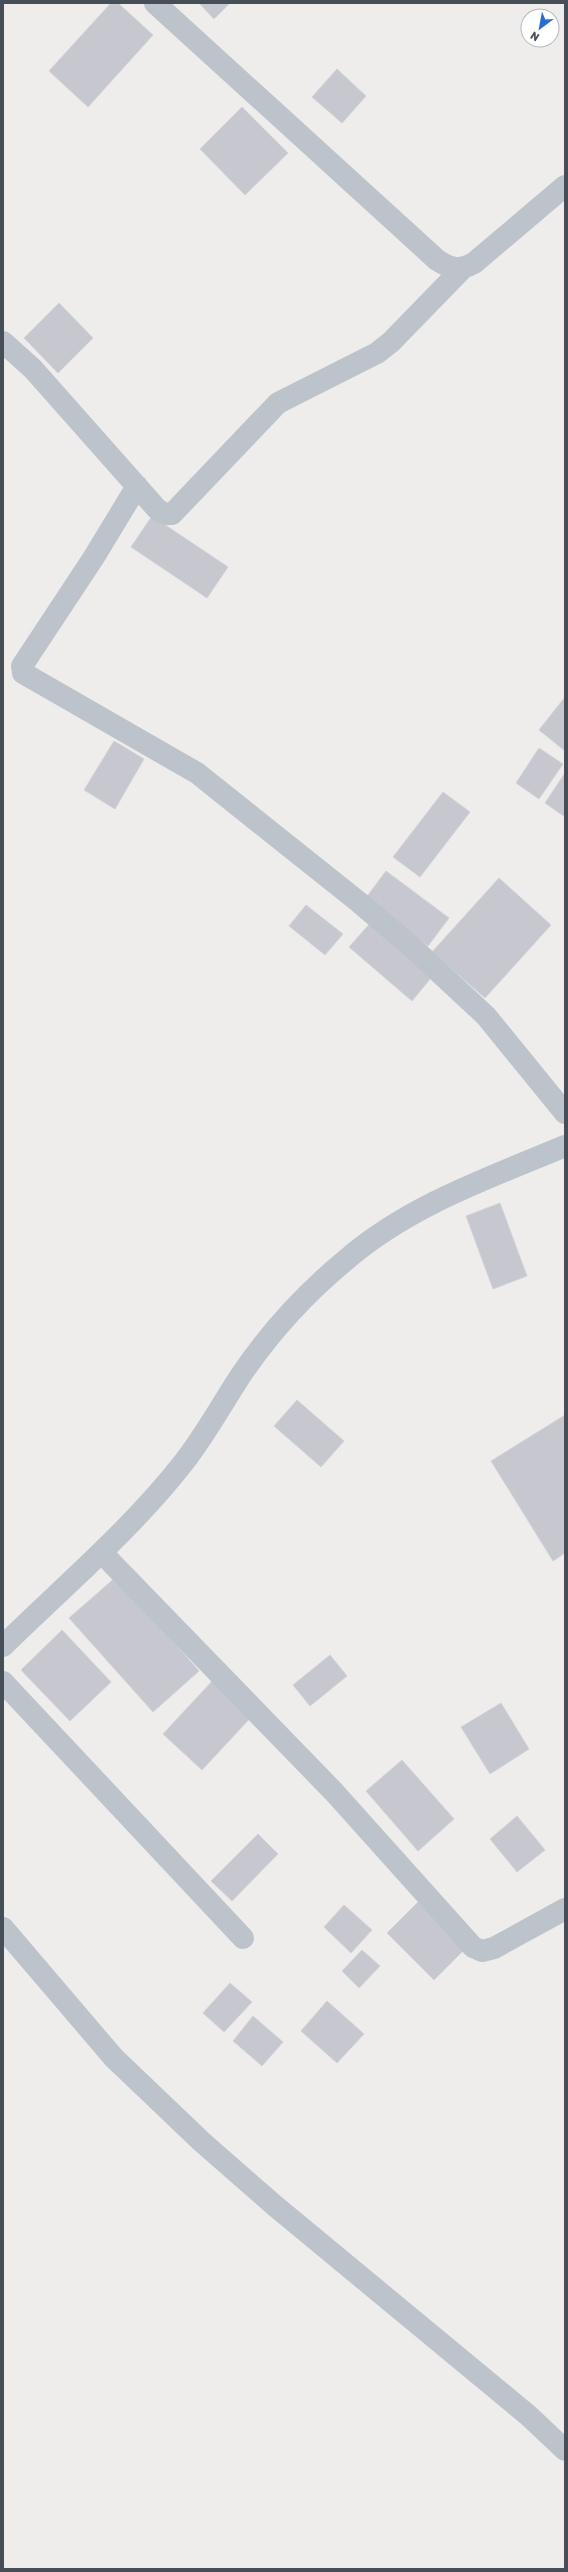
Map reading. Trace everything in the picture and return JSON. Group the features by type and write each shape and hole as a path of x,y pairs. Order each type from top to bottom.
{"street":[{"path":"155,3 437,260 448,268 462,269"},
{"path":"3,342 33,369 137,486 165,514 172,514 177,511 219,463 274,406 377,353 391,342 462,269 474,263 565,186"},
{"path":"137,486 94,557 22,666 23,673 197,773 360,903 413,948 486,1016 565,1113"},
{"path":"3,1646 102,1553 185,1461 261,1348 314,1289 348,1258 423,1207 565,1146"},
{"path":"102,1553 334,1792 473,1947 482,1951 494,1948 565,1909"},
{"path":"3,1682 243,1938"},
{"path":"3,1928 114,2058 202,2142 274,2205 529,2416 565,2450"}],"building":[{"path":"111,3 118,3 153,35 88,107 49,71"},
{"path":"199,3 230,3 214,19"},
{"path":"337,69 366,96 342,123 312,97"},
{"path":"242,107 288,153 245,195 200,149"},
{"path":"59,303 93,338 58,373 24,338"},
{"path":"152,516 228,567 207,598 131,547"},
{"path":"565,697 565,751 539,730"},
{"path":"114,741 144,759 115,809 84,790"},
{"path":"539,748 563,764 539,799 516,783"},
{"path":"565,773 565,817 545,803"},
{"path":"443,792 470,812 420,877 393,857"},
{"path":"386,871 449,918 428,946 365,899"},
{"path":"499,878 551,925 485,998 432,952"},
{"path":"306,905 343,934 325,955 289,926"},
{"path":"373,920 435,973 412,1001 349,947"},
{"path":"500,1203 527,1276 493,1289 466,1216"},
{"path":"297,1400 344,1441 321,1467 274,1426"},
{"path":"565,1415 565,1553 553,1561 491,1461"},
{"path":"116,1577 199,1671 153,1712 69,1618"},
{"path":"62,1630 111,1682 70,1721 21,1670"},
{"path":"330,1655 347,1676 310,1706 293,1685"},
{"path":"215,1678 254,1714 202,1770 163,1734"},
{"path":"501,1703 529,1749 490,1774 461,1727"},
{"path":"402,1760 454,1819 418,1851 366,1791"},
{"path":"517,1816 545,1850 517,1872 490,1839"},
{"path":"258,1834 278,1854 232,1901 211,1881"},
{"path":"418,1902 465,1949 434,1980 387,1933"},
{"path":"344,1905 372,1930 351,1953 324,1927"},
{"path":"362,1950 380,1966 359,1988 342,1971"},
{"path":"230,1983 252,2002 224,2032 203,2013"},
{"path":"327,2001 364,2034 337,2063 301,2031"},
{"path":"253,2016 283,2042 262,2066 233,2041"}]}
